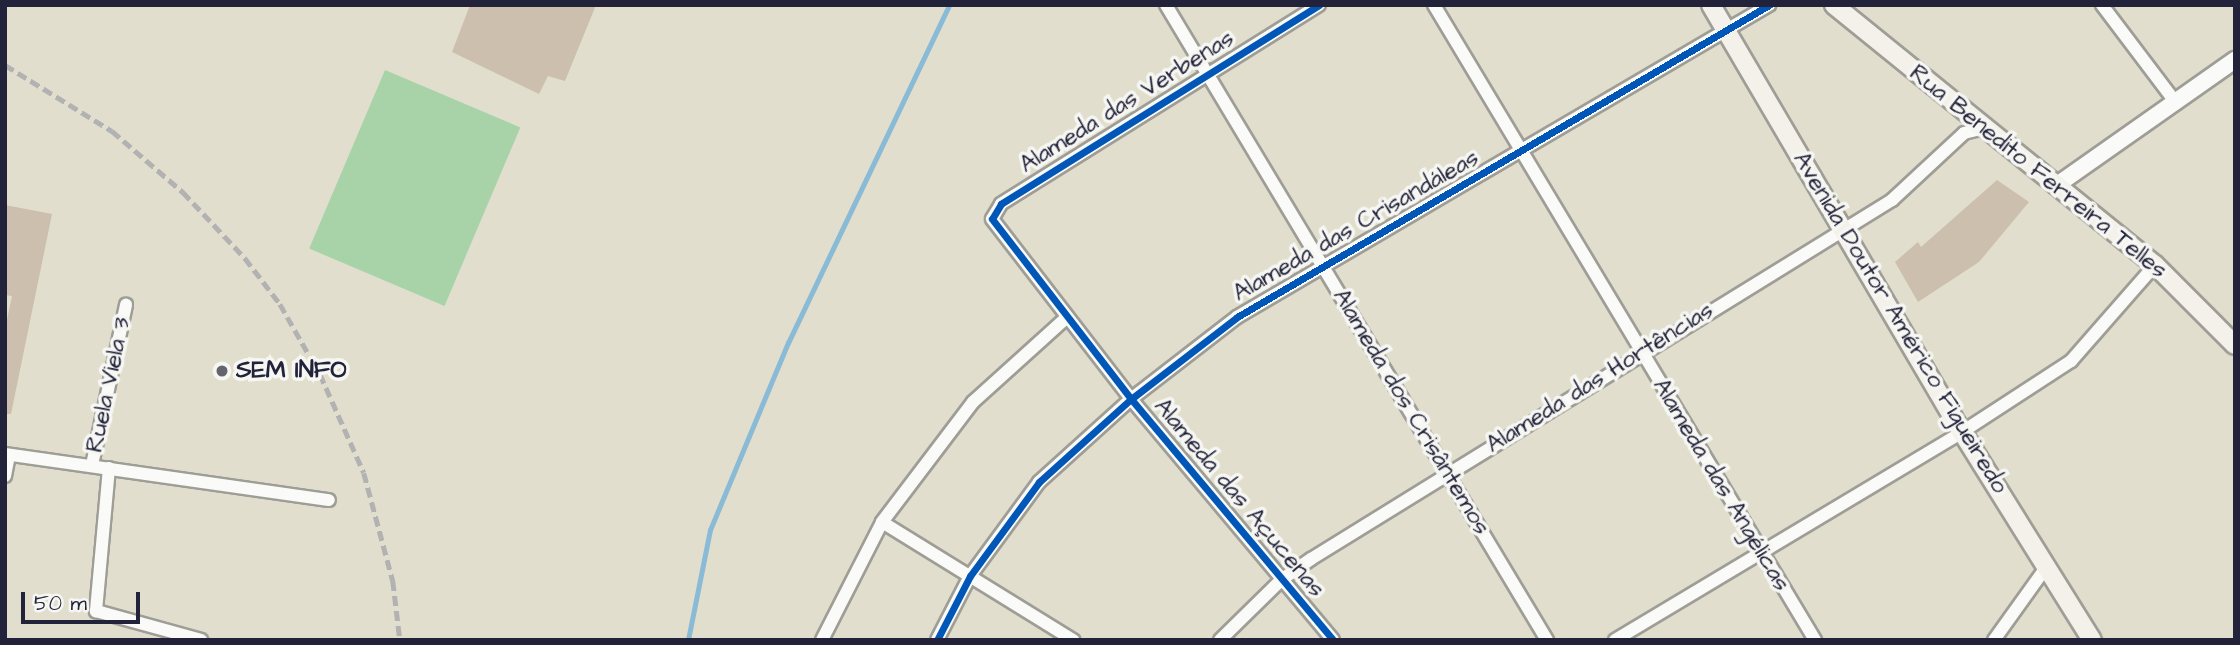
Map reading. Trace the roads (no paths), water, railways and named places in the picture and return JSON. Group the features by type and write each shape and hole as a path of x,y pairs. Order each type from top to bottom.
{"main road":[{"name":"Avenida Doutor Américo Figueiredo","path":"1711,5 1962,432 2092,640"},
{"name":"Rua Benedito Ferreira Telles","path":"1834,5 2155,265 2235,345"}],"street":[{"name":"Alameda dos Crisântemos","path":"1166,5 1547,640"},
{"name":"Alameda das Verbenas","path":"993,212 1319,5"},
{"name":"Alameda das Angélicas","path":"1434,5 1815,640"},
{"name":"Alameda das Crisandáleas","path":"937,640 970,576 1039,482 1131,399 1237,317 1769,5"},
{"path":"2102,5 2176,103"},
{"path":"2057,185 2235,60"},
{"name":"Alameda das Hortências","path":"1220,640 1281,580 1446,472 1892,200 1964,133 1984,128"},
{"name":"Alameda das Açucenas","path":"993,212 995,226 1066,318 1333,640"},
{"path":"1615,640 1962,432 2071,361 2155,265"},
{"name":"Ruela Viela 3","path":"92,465 126,305"},
{"path":"822,640 829,619 882,522 973,402 1066,318"},
{"path":"5,476 7,455 329,500"},
{"path":"110,468 96,611 201,640"},
{"path":"882,522 1073,640"},
{"path":"1994,640 2047,566"}],"waterway":[{"path":"688,640 710,530 788,343 949,5"}],"railway":[{"path":"5,65 112,131 183,192 245,258 280,304 320,374 364,473 393,581 400,640"}],"place":[{"name":"SEM INFO","path":"222,371"}]}
